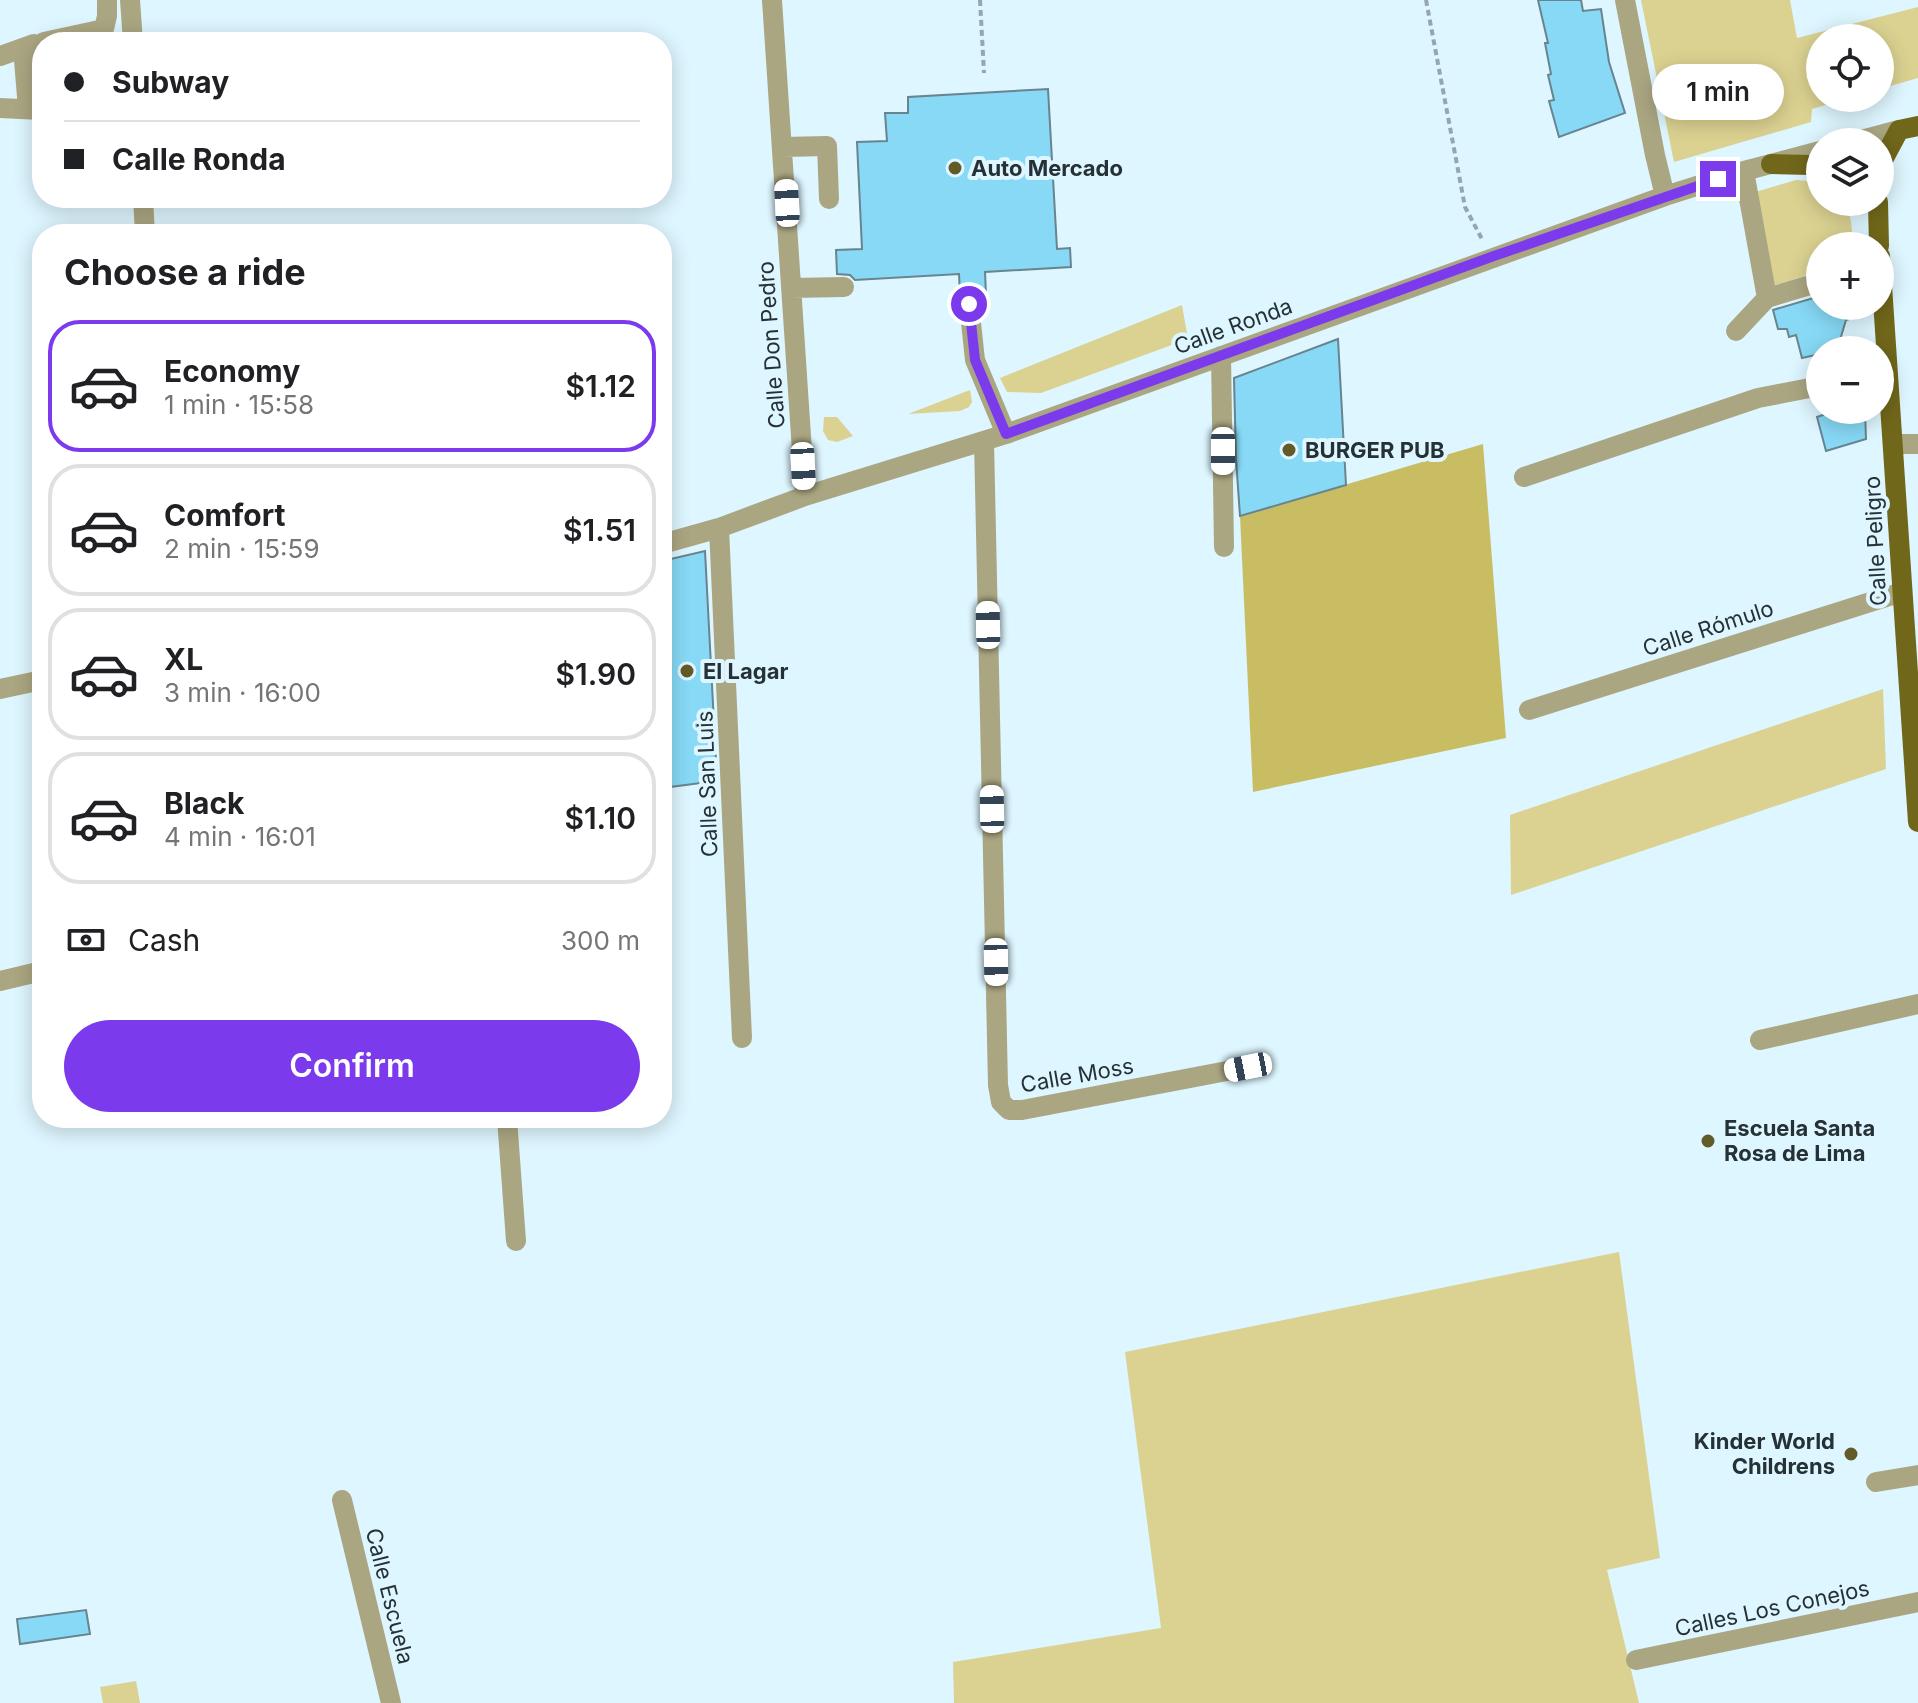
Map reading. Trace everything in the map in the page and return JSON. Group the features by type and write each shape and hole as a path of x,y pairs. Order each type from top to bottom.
{"main road":[{"path":"1894,146 1908,128"},
{"path":"1771,164 1806,165"},
{"path":"1873,216 1878,224"},
{"path":"1878,216 1878,232"},
{"name":"Calle Peligro","path":"1891,424 1918,822"}],"street":[{"path":"91,32 104,29 107,0"},
{"path":"130,0 132,32"},
{"name":"Calle Don Pedro","path":"772,0 805,496"},
{"path":"1625,0 1665,196"},
{"path":"0,56 32,46"},
{"path":"0,108 32,109"},
{"path":"783,147 827,146 829,199"},
{"name":"Calle Ronda","path":"672,541 1006,434 1665,196 1806,155"},
{"path":"1744,171 1767,298"},
{"path":"1736,331 1767,298 1806,286"},
{"path":"791,288 844,287"},
{"path":"969,304 975,360 1006,434"},
{"path":"1221,356 1224,547"},
{"path":"1524,477 1758,398 1806,389"},
{"name":"Calle Moss","path":"984,441 1001,1102 1009,1110 1022,1110 1248,1067"},
{"path":"1894,444 1918,444"},
{"name":"Calle San Luis","path":"719,528 742,1038"},
{"name":"Calle Rómulo","path":"1529,710 1902,592"},
{"path":"0,689 32,682"},
{"path":"0,981 32,973"},
{"path":"1760,1040 1918,1004"},
{"path":"508,1128 516,1241"},
{"path":"1876,1482 1918,1475"},
{"name":"Calle Escuela","path":"342,1500 391,1703"},
{"name":"Calles Los Conejos","path":"1636,1660 1918,1602"}],"path":[{"path":"980,0 984,73"},
{"path":"1426,0 1465,207 1491,257"}],"shaded area":[{"path":"1641,0 1790,0 1797,38 1806,36 1806,112 1812,112 1811,122 1674,162"},
{"path":"1918,7 1918,78 1894,85 1894,24 1852,24"},
{"path":"1796,180 1806,181 1806,216 1850,216 1852,232 1806,232 1806,275 1769,287 1752,193"},
{"path":"1182,305 1188,339 1041,393 1007,392 1000,378"},
{"path":"970,390 972,402 960,411 908,414"},
{"path":"824,417 837,417 853,436 837,442 828,440 823,431"},
{"path":"1483,444 1506,738 1253,792 1240,516"},
{"path":"1883,689 1886,769 1511,895 1510,815"},
{"path":"1619,1252 1660,1558 1607,1570 1639,1703 954,1703 953,1662 1161,1628 1125,1352"},
{"path":"136,1681 140,1703 103,1703 100,1687"}],"building":[{"path":"1538,0 1581,0 1583,11 1601,9 1609,62 1625,113 1559,137 1549,101 1554,100 1548,75 1551,74 1545,43 1548,43"},
{"name":"Auto Mercado","path":"1048,89 1057,249 1070,248 1071,267 985,272 986,295 979,296 968,291 960,295 959,274 855,280 850,275 837,274 836,250 862,249 857,142 887,141 885,113 908,113 908,97"},
{"path":"1806,300 1806,320 1846,320 1841,336 1806,336 1806,357 1802,358 1796,335 1789,337 1787,329 1778,329 1773,310"},
{"name":"BURGER PUB","path":"1338,339 1346,485 1240,516 1234,378"},
{"path":"1819,424 1865,424 1866,439 1826,451"},
{"name":"El Lagar","path":"705,551 717,781 672,787 672,559"},
{"path":"86,1610 90,1634 20,1644 17,1619"}],"place":[{"name":"Auto Mercado","path":"955,168"},
{"name":"BURGER PUB","path":"1289,450"},
{"name":"El Lagar","path":"687,671"},
{"name":"Escuela Santa Rosa de Lima","path":"1708,1141"},
{"name":"Kinder World Childrens","path":"1851,1454"}],"route":[{"path":"969,304 975,360 1006,434 1491,257 1718,179"}]}
